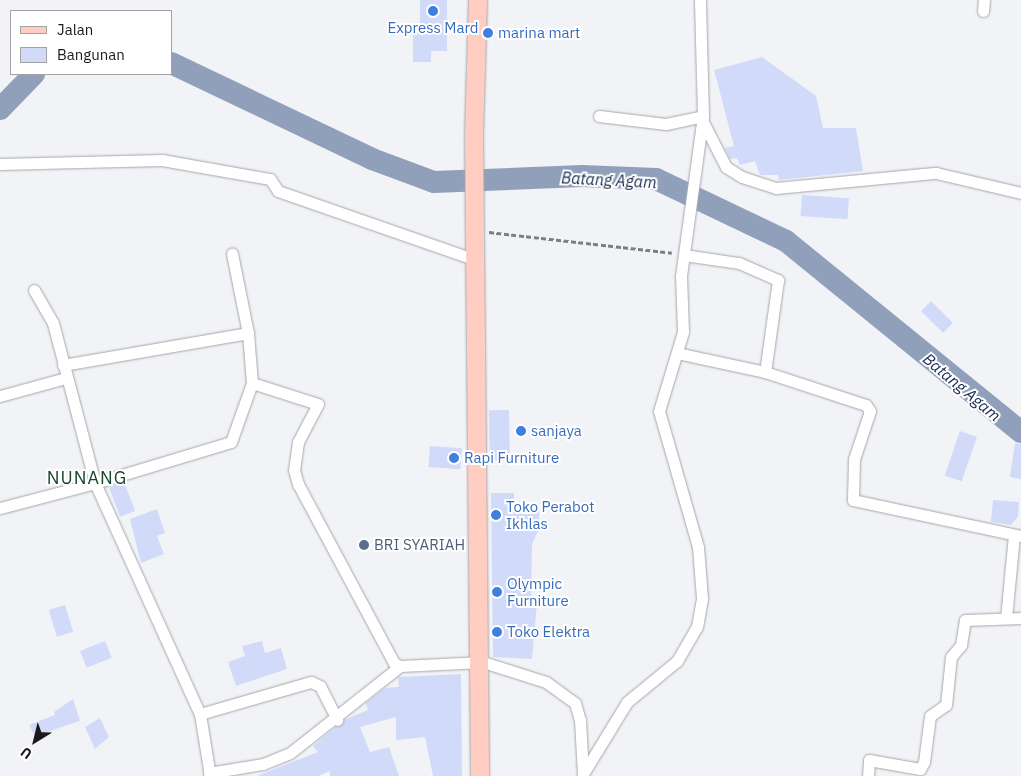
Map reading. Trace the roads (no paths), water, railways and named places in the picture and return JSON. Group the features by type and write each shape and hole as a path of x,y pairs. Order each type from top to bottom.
{"main road":[{"path":"478,0 474,134 483,662 480,776"}],"street":[{"path":"583,775 621,710 677,661 697,627 702,598 698,547 659,411 683,332 684,255 698,161 702,118 700,0"},
{"path":"599,116 666,124 702,118"},
{"path":"702,118 726,167 742,177 776,188 936,173 1021,193"},
{"path":"0,164 162,160 270,178 278,191 476,260"},
{"path":"0,508 95,483 231,442 252,383 248,334 232,254"},
{"path":"684,255 739,263 778,280 765,372"},
{"path":"34,290 53,322 66,378 95,483 200,714 210,774 263,764 290,753 337,720 400,666"},
{"path":"63,365 248,334"},
{"path":"677,353 765,372 866,405 870,411 854,459 853,500 1018,536 1006,618"},
{"path":"0,396 66,378"},
{"path":"252,383 318,404 298,442 294,470 298,484 394,663 400,666 483,662 546,682 574,703 580,720 583,775"},
{"path":"868,776 869,760 920,768 930,716 946,705 951,657 961,645 965,620 1021,618"},
{"path":"200,714 311,682 320,686 337,720"}],"waterway":[{"name":"Batang Agam","path":"172,63 372,159 434,182 582,176 656,179 786,241 1021,432"},
{"name":"Batang Agam","path":"0,109 33,75"}],"place":[{"name":"Express Mard","path":"433,11"},
{"name":"marina mart","path":"488,33"},
{"name":"sanjaya","path":"521,431"},
{"name":"Rapi Furniture","path":"454,458"},
{"name":"Toko Perabot Ikhlas","path":"496,515"},
{"name":"BRI SYARIAH","path":"364,545"},
{"name":"Olympic Furniture","path":"497,592"},
{"name":"Toko Elektra","path":"497,632"}],"district":[{"name":"NUNANG","path":"87,478"}]}
